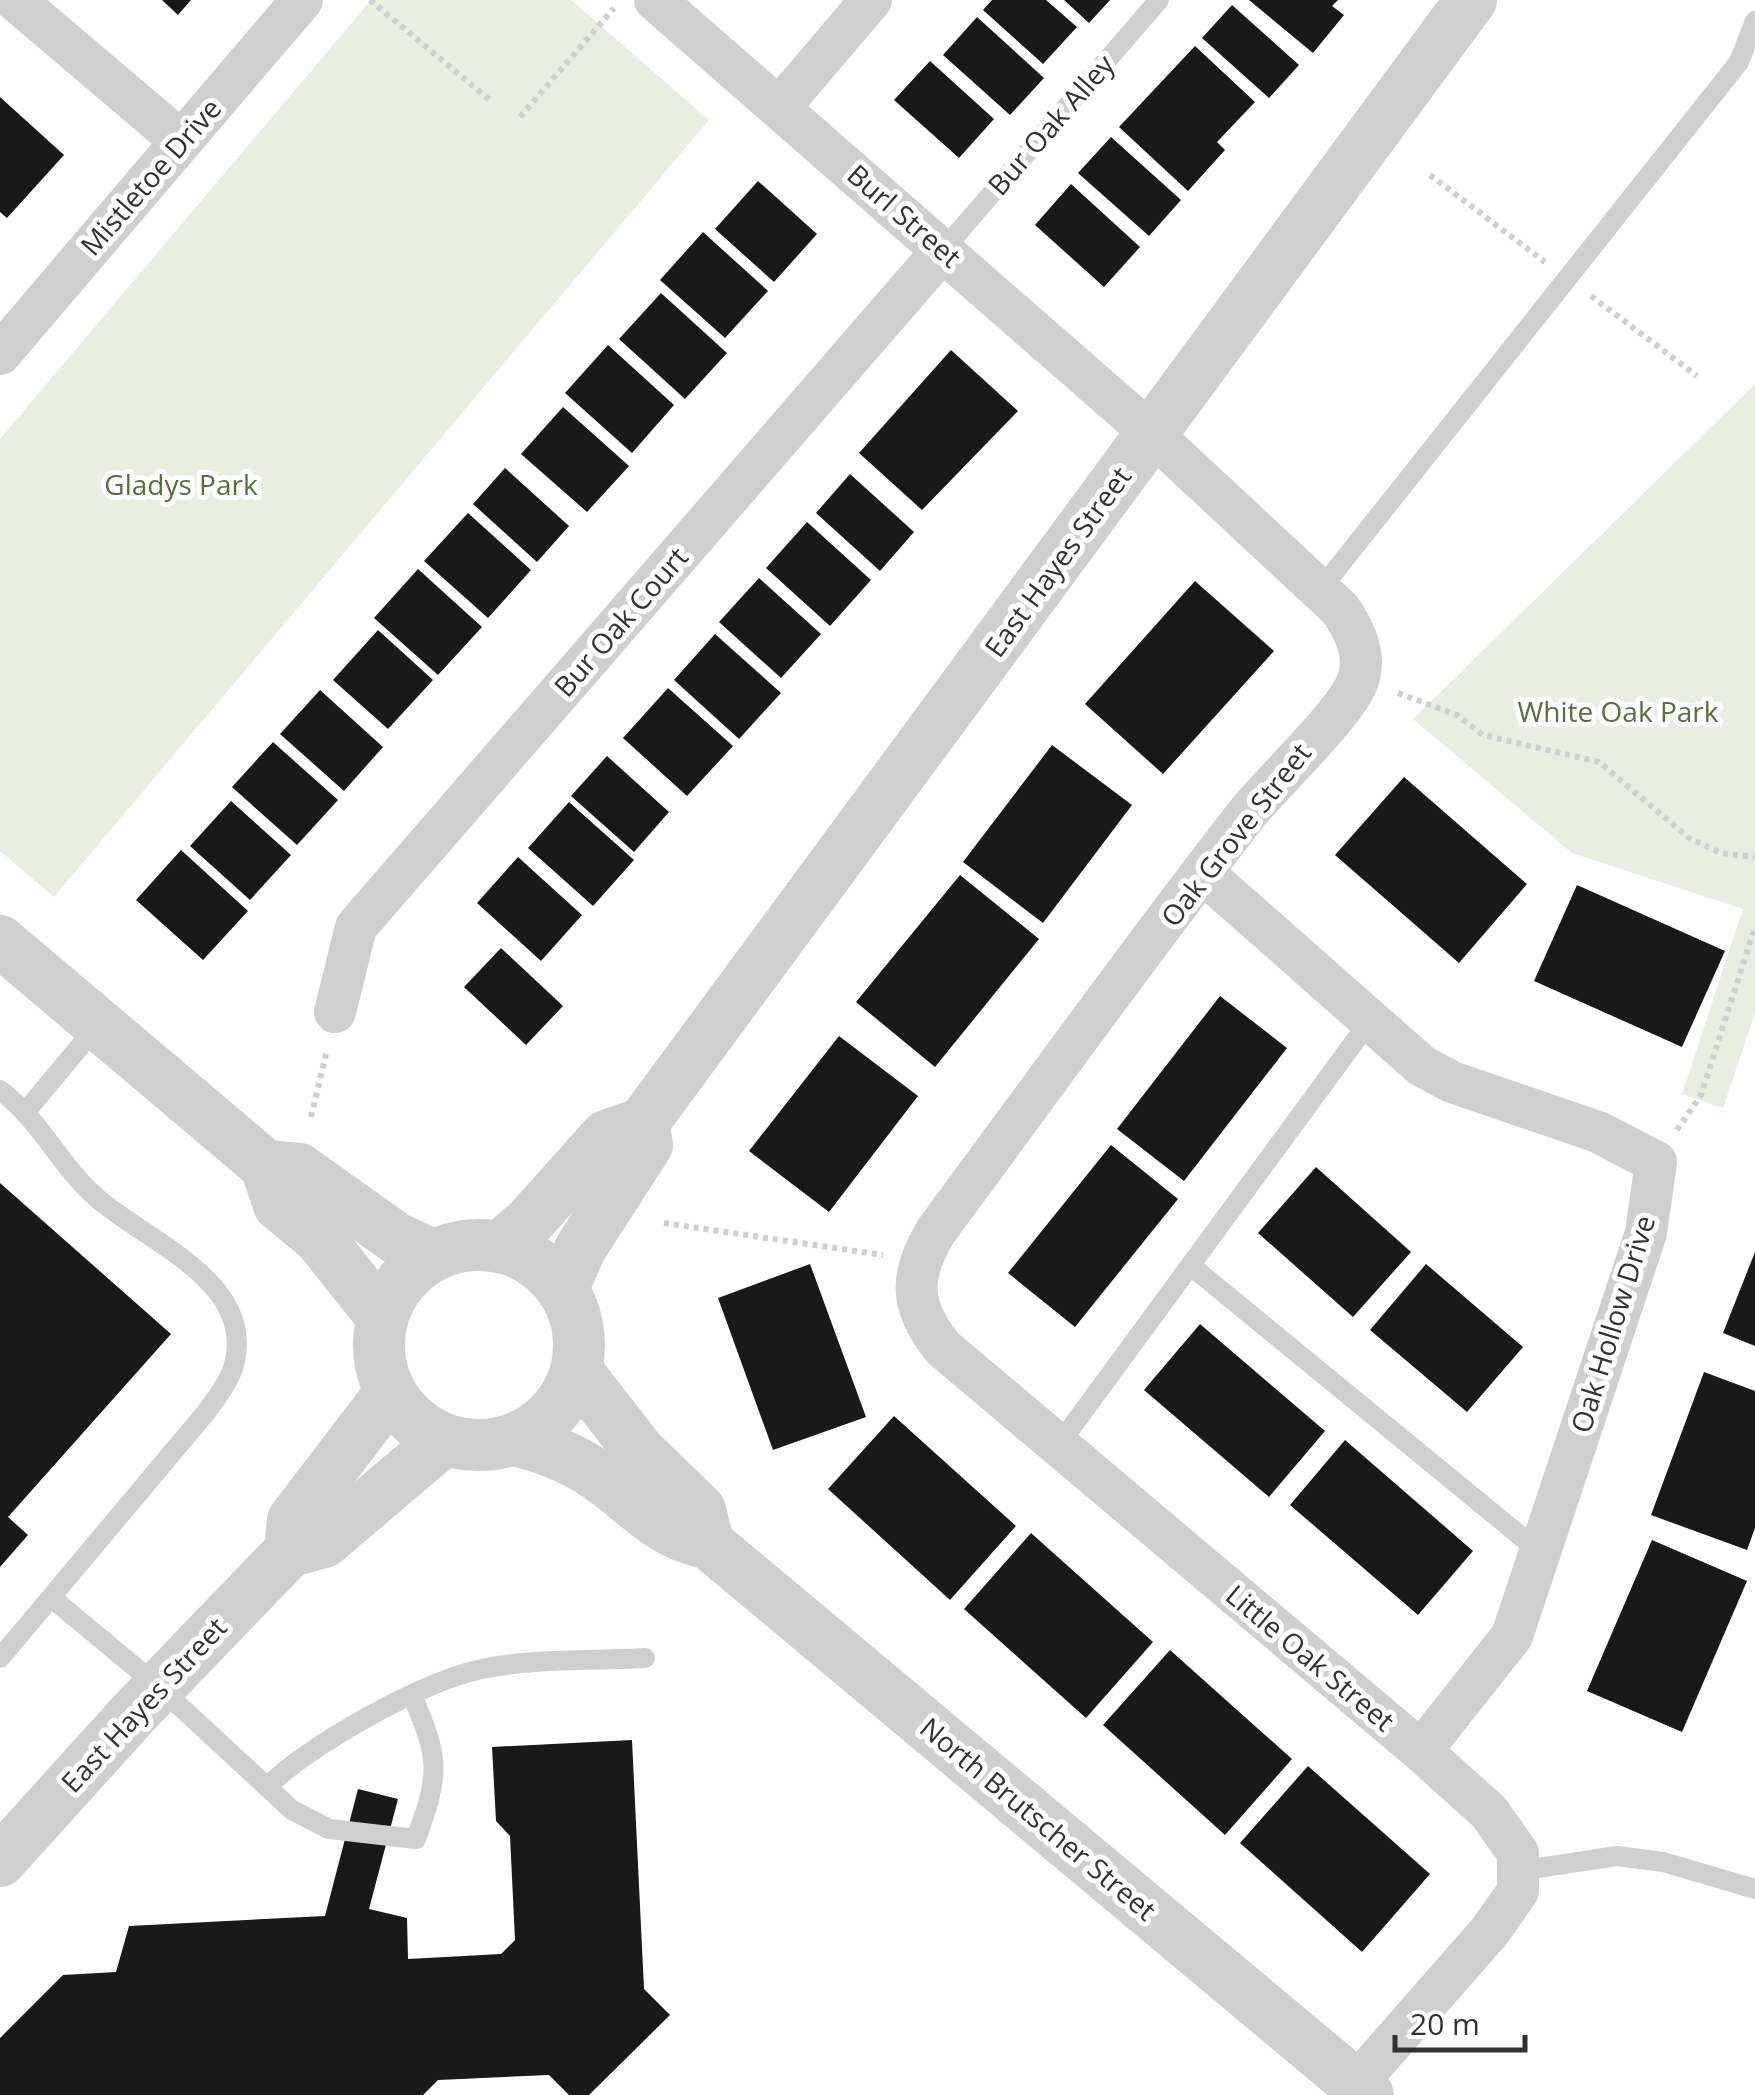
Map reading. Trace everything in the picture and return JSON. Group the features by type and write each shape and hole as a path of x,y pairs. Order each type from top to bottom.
{"street":[{"path":"15,0 181,141"},
{"name":"Mistletoe Drive","path":"0,354 302,0"},
{"name":"Burl Street","path":"655,0 1152,434"},
{"path":"780,108 871,0"},
{"name":"East Hayes Street","path":"501,1246 530,1222 606,1136 643,1124 1472,0"},
{"name":"Bur Oak Court","path":"335,1012 356,927 942,250"},
{"path":"1152,434 1320,590 1354,629 1361,654 1358,680"},
{"name":"Oak Grove Street","path":"918,1260 936,1230 1203,872 1358,680"},
{"path":"1203,872 1422,1066 1452,1082 1598,1132 1656,1162"},
{"path":"0,941 266,1166 279,1205 318,1238 382,1317"},
{"name":"East Hayes Street","path":"563,1288 580,1249 647,1145 643,1124"},
{"name":"Oak Hollow Drive","path":"1421,1751 1512,1636 1646,1233 1656,1162"},
{"path":"266,1166 299,1169 396,1238 432,1255"},
{"path":"501,1246 538,1262 563,1288 576,1318 577,1370 570,1389 542,1424 514,1440 492,1445 444,1440 409,1418 390,1393 378,1353 382,1317 392,1293 410,1271 432,1255 454,1247 501,1246"},
{"name":"Little Oak Street","path":"918,1260 916,1296 925,1326 943,1348 1421,1751 1488,1812 1518,1853 1518,1871"},
{"name":"North Brutscher Street","path":"577,1370 640,1452 700,1510 708,1543"},
{"name":"East Hayes Street","path":"290,1550 293,1520 390,1393"},
{"name":"East Hayes Street","path":"0,1861 159,1686 290,1550 324,1542 444,1440"},
{"name":"North Brutscher Street","path":"514,1440 554,1450 597,1474 678,1538 708,1543 1362,2092"},
{"path":"1362,2092 1490,1931 1518,1891 1518,1871"}],"lane":[{"name":"Bur Oak Alley","path":"942,250 1159,0"},
{"path":"1320,590 1740,62 1755,20"},
{"path":"1057,1446 1369,1022"},
{"path":"27,1110 98,1024"},
{"path":"0,1090 27,1110 74,1174 103,1204 157,1238 213,1288 231,1308 238,1339 232,1373 208,1410 54,1599 0,1658"},
{"path":"1190,1266 1540,1552"},
{"path":"54,1599 159,1686 292,1810 329,1830 416,1839 436,1784 432,1740 412,1695"},
{"path":"267,1788 288,1766 412,1695 483,1668 645,1658"},
{"path":"1518,1871 1616,1856 1663,1862 1755,1888"}],"path":[{"path":"370,0 492,100"},
{"path":"520,117 620,0"},
{"path":"1358,680 1456,715 1484,735 1599,762 1689,838 1722,853 1755,857"},
{"path":"1656,1162 1702,1095 1755,927"},
{"path":"311,1117 335,1012"},
{"path":"664,1223 918,1260"}],"green space":[{"name":"Gladys Park","path":"371,0 571,0 709,120 54,897 0,851 0,439"},
{"name":"White Oak Park","path":"1755,384 1755,1013 1723,1108 1682,1094 1743,909 1572,853 1413,719"}],"building":[{"path":"162,0 191,0 178,15"},
{"path":"992,0 1046,0 1077,27 1043,64 983,10"},
{"path":"1064,0 1110,0 1089,23"},
{"path":"1249,0 1338,0 1332,6 1344,15 1313,53"},
{"path":"1232,5 1299,65 1269,98 1202,38"},
{"path":"977,17 1044,78 1010,115 943,55"},
{"path":"1195,46 1255,102 1217,142 1225,150 1188,191 1119,127"},
{"path":"930,61 994,119 959,158 894,100"},
{"path":"0,97 64,155 7,218 0,212"},
{"path":"1111,137 1181,200 1149,236 1078,173"},
{"path":"758,181 817,234 774,282 715,229"},
{"path":"1071,184 1140,247 1104,287 1035,225"},
{"path":"703,232 768,291 725,338 660,280"},
{"path":"661,293 727,353 685,399 619,339"},
{"path":"608,345 674,405 632,453 565,393"},
{"path":"951,350 1018,411 922,510 859,453"},
{"path":"563,407 629,466 587,512 521,454"},
{"path":"505,468 569,526 537,562 473,504"},
{"path":"850,474 914,532 880,571 816,513"},
{"path":"468,513 531,570 488,618 424,561"},
{"path":"807,522 871,580 830,626 766,568"},
{"path":"418,569 482,627 438,675 374,618"},
{"path":"759,578 821,634 781,678 719,622"},
{"path":"1195,581 1274,651 1163,774 1085,704"},
{"path":"378,630 433,680 388,729 333,680"},
{"path":"715,634 781,693 739,739 674,680"},
{"path":"668,688 733,746 687,796 623,738"},
{"path":"320,690 383,747 344,791 280,734"},
{"path":"273,742 338,800 297,845 232,787"},
{"path":"1052,745 1132,805 1043,923 963,862"},
{"path":"607,756 669,812 634,852 571,796"},
{"path":"1404,777 1527,884 1459,963 1335,855"},
{"path":"231,801 291,855 250,900 190,846"},
{"path":"569,802 634,860 593,906 528,848"},
{"path":"181,850 248,911 203,960 136,900"},
{"path":"518,857 582,915 541,961 477,903"},
{"path":"960,875 1039,939 935,1067 856,1002"},
{"path":"1577,885 1725,951 1682,1047 1534,981"},
{"path":"501,948 563,1006 526,1045 464,987"},
{"path":"1220,996 1287,1048 1184,1181 1117,1129"},
{"path":"839,1036 918,1096 829,1212 749,1151"},
{"path":"1111,1145 1178,1199 1075,1327 1008,1273"},
{"path":"1316,1167 1411,1252 1353,1317 1258,1233"},
{"path":"0,1183 171,1334 8,1517 28,1535 0,1567"},
{"path":"1755,1252 1755,1346 1723,1333"},
{"path":"810,1264 866,1417 773,1450 718,1298"},
{"path":"1426,1264 1523,1347 1467,1412 1370,1330"},
{"path":"1200,1324 1325,1431 1269,1497 1144,1390"},
{"path":"1704,1372 1755,1391 1755,1528 1747,1550 1651,1515"},
{"path":"894,1416 1016,1526 950,1600 828,1489"},
{"path":"1345,1440 1473,1551 1418,1615 1290,1505"},
{"path":"1031,1533 1153,1642 1086,1718 964,1609"},
{"path":"1652,1540 1747,1581 1682,1732 1587,1691"},
{"path":"1170,1650 1292,1759 1225,1835 1103,1725"},
{"path":"632,1740 644,1989 670,2015 589,2095 569,2095 549,2075 438,2080 423,2095 0,2095 0,2038 63,1975 116,1972 129,1926 325,1916 358,1789 398,1799 369,1909 407,1918 408,1959 501,1954 515,1940 510,1836 496,1821 492,1747"},
{"path":"1308,1766 1430,1874 1362,1952 1240,1843"}]}
